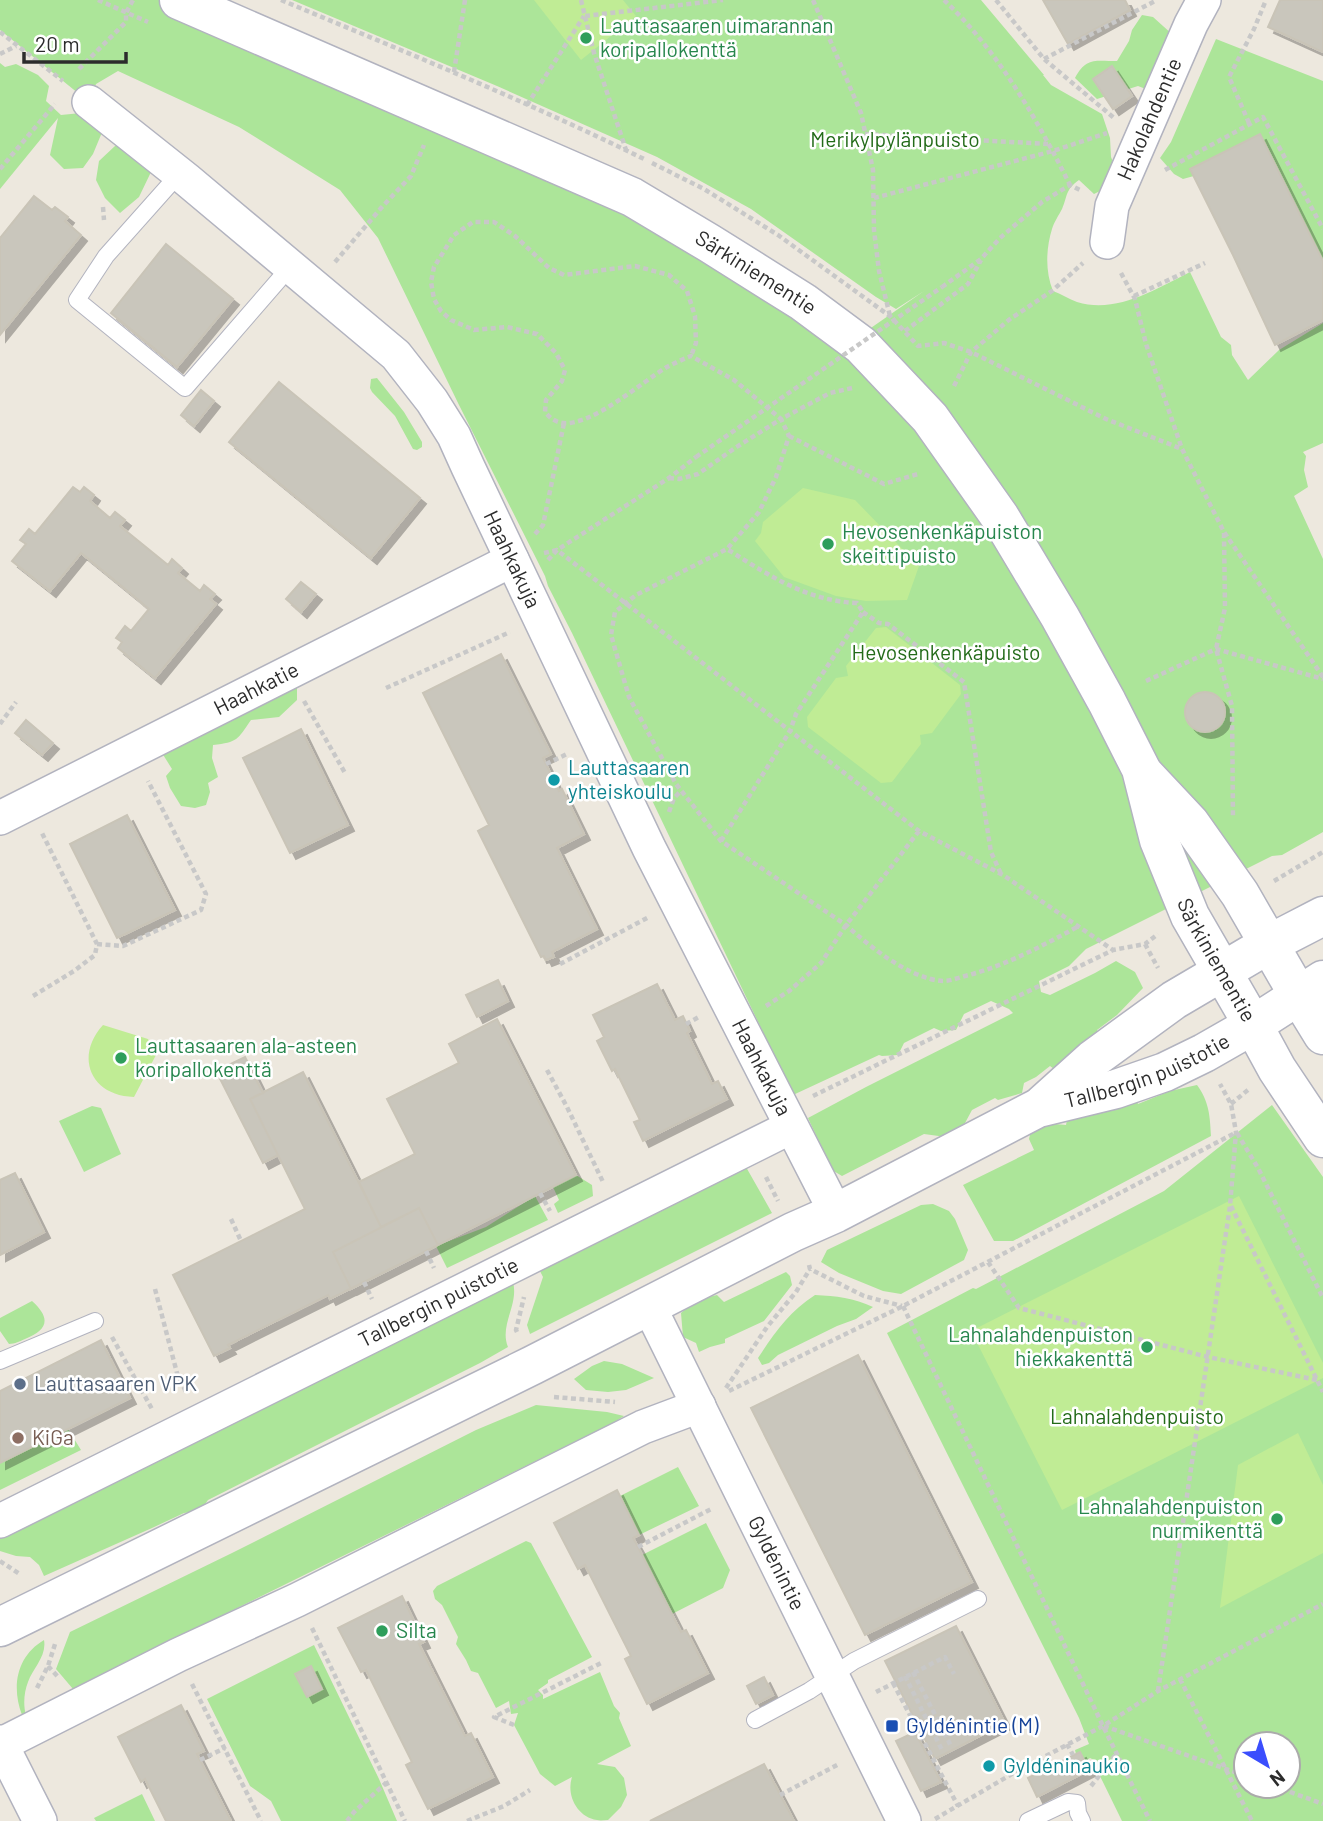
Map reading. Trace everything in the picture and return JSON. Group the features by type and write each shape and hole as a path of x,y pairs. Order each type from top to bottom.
{"street":[{"name":"Särkiniementie","path":"179,0 632,197 803,302 861,345 930,418 1000,517 1087,666 1141,769 1159,840 1190,916 1278,1069 1323,1138"},
{"name":"Hakolahdentie","path":"1107,242 1112,205 1131,136 1203,0"},
{"name":"Haahkakuja","path":"77,92 396,355 432,401 454,436 518,558 649,848 787,1119"},
{"name":"Haahkatie","path":"13,811 518,558"},
{"name":"Särkiniementie","path":"1141,769 1190,823 1240,894 1269,944 1311,988 1323,1035"},
{"name":"Tallbergin puistotie","path":"1038,1108 1093,1059 1174,1000 1269,944 1323,916"},
{"name":"Tallbergin puistotie","path":"0,1627 533,1366 1038,1108 1116,1089 1165,1072 1204,1053 1311,988"},
{"name":"Tallbergin puistotie","path":"0,1521 787,1119"},
{"path":"787,1119 836,1213"},
{"name":"Gyldénintie","path":"649,1306 832,1676 919,1821"},
{"path":"40,1821 0,1744 178,1655 297,1600 643,1427 699,1406"}],"lane":[{"path":"179,174 106,256 77,300 185,388 301,277"},
{"path":"0,1361 95,1321"},
{"path":"755,1720 809,1691 853,1661 978,1600"},
{"path":"1028,1821 1068,1802 1077,1803 1082,1821"}],"path":[{"path":"98,0 148,22"},
{"path":"0,169 55,104 77,92 126,22 126,13 133,0"},
{"path":"301,277 382,207 411,176 454,72 465,0"},
{"path":"581,0 594,53 627,151"},
{"path":"585,16 723,0"},
{"path":"813,0 860,113 873,170 874,230 879,271 891,317 918,346 944,343 971,352 1106,419 1182,449"},
{"path":"944,0 962,17 1003,68 1049,144 1070,185 1112,205"},
{"path":"996,0 1044,59 1131,136"},
{"path":"1044,59 1157,0"},
{"path":"1249,123 1228,77 1255,29 1266,0"},
{"path":"527,105 585,16"},
{"path":"0,32 77,92"},
{"path":"0,54 16,46"},
{"path":"1161,172 1263,117 1323,229"},
{"path":"865,134 1049,144"},
{"path":"874,198 1053,151 1131,136"},
{"path":"518,558 557,550 669,478 981,259 1000,238 1042,202 1070,185"},
{"path":"474,222 494,222 515,236 549,268 564,275 635,266 669,275 687,291 695,316 696,343 691,356 668,367 582,420 564,423 553,420 545,412 546,400 562,381 565,370 556,353 537,334 507,327 474,330 451,320 440,311 434,299 431,282 434,267 454,235 474,222"},
{"path":"954,386 971,352 1010,319 1052,291 1107,242"},
{"path":"905,331 968,284 981,259"},
{"path":"1205,263 1135,297 1146,344 1182,449 1224,532 1323,678"},
{"path":"691,356 734,380 781,419 789,436 884,484 918,474"},
{"path":"669,478 679,479 698,474 781,419 830,393 856,387"},
{"path":"518,558 543,525 564,423"},
{"path":"789,436 776,477 758,512 727,549 636,595 615,612 611,635 625,685 676,784 721,841 846,925 863,941 906,970 926,978 946,981 988,970 1079,926"},
{"path":"1224,532 1226,608 1216,649 1232,706 1233,822"},
{"path":"727,549 781,583 837,603 857,603 863,612 879,623 888,624 964,682 991,852 1001,874"},
{"path":"557,550 919,831 1001,874 1113,950"},
{"path":"721,841 790,731 796,714 863,612"},
{"path":"386,688 520,627"},
{"path":"1146,681 1216,649 1323,678"},
{"path":"288,673 345,773"},
{"path":"0,724 16,702"},
{"path":"97,944 123,946 201,910 206,894 133,751"},
{"path":"546,764 569,753"},
{"path":"674,797 681,791"},
{"path":"13,811 97,944 94,955 74,971 33,996"},
{"path":"736,1019 760,1009 789,991 821,963 846,925 919,831"},
{"path":"1240,894 1273,881 1323,852"},
{"path":"560,964 678,902"},
{"path":"787,1119 1113,950 1145,944 1190,916"},
{"path":"547,1070 609,1194"},
{"path":"1158,1691 1230,1206 1236,1132"},
{"path":"903,1306 864,1296 810,1269 722,1394 903,1306 1236,1132"},
{"path":"1236,1132 1258,1168 1323,1298"},
{"path":"764,1173 780,1206"},
{"path":"1230,1206 1323,1392"},
{"path":"230,1219 240,1241"},
{"path":"988,1262 1019,1307 1208,1357 1317,1380"},
{"path":"155,1289 177,1373 190,1402"},
{"path":"903,1306 1150,1821"},
{"path":"95,1321 111,1335 157,1419"},
{"path":"552,1396 615,1402 633,1409 643,1427"},
{"path":"638,1547 717,1506"},
{"path":"0,1561 27,1579"},
{"path":"297,1600 405,1821"},
{"path":"919,1821 958,1805 1103,1726 1158,1691 1323,1604"},
{"path":"178,1655 261,1821"},
{"path":"870,1695 945,1657 954,1674"},
{"path":"514,1725 494,1717 601,1663"},
{"path":"914,1672 951,1746"},
{"path":"905,1676 943,1750"},
{"path":"1180,1679 1252,1821"},
{"path":"893,1683 958,1805"},
{"path":"1103,1726 1232,1771"},
{"path":"1068,1744 1073,1755"},
{"path":"200,1760 225,1748"},
{"path":"1098,1777 1117,1754"},
{"path":"780,1795 843,1762"},
{"path":"1033,1763 1038,1773"},
{"path":"347,1821 386,1783"},
{"path":"468,1821 504,1806 530,1790"},
{"path":"1302,1796 1323,1804"}],"green space":[{"name":"Hevosenkenkäpuisto","path":"0,0 170,0 631,199 855,339 924,291 896,309 751,209 657,157 292,0 981,0 1051,85 1102,114 1110,138 1111,157 1117,171 1108,187 1094,194 1079,180 1069,190 1053,226 1047,260 1053,291 1077,302 1107,305 1136,298 1190,272 1221,337 1231,345 1232,355 1248,380 1279,350 1323,323 1323,443 1303,452 1306,456 1304,470 1308,487 1294,496 1323,559 1323,832 1282,855 1272,856 1086,949 1069,966 1039,981 1041,992 1050,995 1116,961 1135,972 1143,988 1117,1015 1097,1030 1102,1045 1095,1070 1136,1098 1138,1104 1170,1091 1197,1085 1208,1109 1211,1136 1013,1241 994,1241 963,1185 1034,1150 1029,1139 1032,1126 1044,1123 1066,1125 1074,1084 1050,1066 1024,1083 1022,1093 998,1100 995,1098 972,1110 965,1123 946,1137 924,1134 842,1176 832,1170 808,1118 1013,1013 991,1001 964,1014 956,1030 941,1031 934,1028 904,1043 898,1055 879,1055 793,1095 545,576 378,238 340,190 239,127 118,71 96,84 89,102 0,30"},
{"name":"Lauttasaaren uimarannan koripallokenttä","path":"534,0 623,0 636,16 581,60"},
{"path":"1142,15 1153,17 1173,35 1151,91 1138,86 1097,99 1075,78 1087,63 1117,61"},
{"path":"1216,39 1323,81 1323,261 1260,134 1202,163 1201,174 1183,179 1174,174 1160,158 1171,142"},
{"path":"0,63 5,67 16,64 38,75 49,86 46,101 61,115 81,113 103,130 93,154 83,168 64,169 50,155 58,118 0,189"},
{"path":"132,145 151,172 139,197 120,213 105,198 96,180 99,161 115,146"},
{"path":"377,378 404,412 422,442 422,447 413,449 395,416 372,392 371,379"},
{"name":"Hevosenkenkäpuiston skeittipuisto","path":"803,488 855,500 919,566 907,600 866,601 836,596 784,577 755,541 761,533 763,522"},
{"path":"886,627 960,685 961,694 932,733 920,735 921,744 892,782 881,783 808,727 807,717 836,678 848,676 846,666 876,628"},
{"path":"297,681 297,700 279,717 251,720 236,739 213,745 212,758 218,777 208,783 210,792 206,805 195,808 181,806 166,776 172,769 157,745 206,705 216,689"},
{"name":"Lauttasaaren ala-asteen koripallokenttä","path":"103,1025 148,1039 156,1055 134,1097 107,1090 92,1073 90,1050 94,1037"},
{"name":"Lahnalahdenpuisto","path":"1272,1105 1323,1177 1323,1821 1122,1821 1094,1760 1090,1758 1085,1761 1080,1752 1076,1754 1075,1750 1089,1744 1079,1718 887,1333 973,1288 976,1289 1164,1191"},
{"path":"92,1106 101,1108 121,1154 84,1172 59,1121"},
{"path":"746,1167 772,1213 530,1334 527,1325 543,1277 539,1269"},
{"path":"576,1175 592,1185 593,1196 558,1213 554,1204 559,1200 553,1187"},
{"path":"535,1196 548,1220 447,1268 436,1246 486,1227"},
{"name":"Lahnalahdenpuiston hiekkakenttä","path":"1239,1196 1323,1363 1323,1378 1062,1510 971,1331"},
{"path":"933,1204 949,1211 968,1250 964,1260 901,1294 883,1291 839,1273 821,1262 827,1250 921,1205"},
{"path":"786,1272 792,1285 764,1321 725,1339 725,1343 699,1352 696,1343 683,1337 681,1313 696,1300 717,1295 724,1302"},
{"path":"513,1282 513,1299 506,1331 508,1347 208,1500 200,1511 184,1513 44,1576 39,1565 30,1557 0,1551 0,1537"},
{"path":"815,1295 845,1298 873,1307 856,1319 762,1365 758,1358 777,1331 798,1308"},
{"path":"32,1301 42,1313 42,1328 32,1336 9,1344 0,1331 0,1318"},
{"path":"604,1361 622,1364 654,1378 626,1390 608,1392 586,1390 574,1379"},
{"path":"536,1405 624,1416 73,1689 56,1669 70,1632 476,1430"},
{"path":"68,1429 81,1450 0,1490 0,1463"},
{"name":"Lahnalahdenpuiston nurmikenttä","path":"1298,1433 1323,1485 1323,1553 1220,1608 1238,1465"},
{"path":"678,1467 699,1506 639,1535 620,1496"},
{"path":"706,1523 730,1570 723,1588 672,1614 642,1555"},
{"path":"526,1541 531,1543 592,1657 548,1680 548,1683 538,1690 543,1699 600,1672 614,1706 620,1713 619,1718 631,1746 597,1764 615,1767 624,1778 627,1795 621,1807 608,1820 590,1818 579,1810 572,1798 572,1777 555,1786 540,1774 514,1725 518,1713 511,1714 509,1701 496,1708 478,1673 471,1671 456,1644 458,1637 442,1605 435,1599 433,1591 437,1586"},
{"path":"44,1640 42,1657 26,1690 26,1715 22,1715 17,1693 19,1673 28,1654"},
{"path":"314,1645 397,1821 281,1821 271,1801 250,1786 207,1699"},
{"path":"142,1794 155,1821 96,1821 94,1818"}],"building":[{"path":"1043,0 1125,0 1130,10 1068,44"},
{"path":"1280,0 1323,0 1323,52 1268,27"},
{"path":"1112,66 1132,96 1113,109 1093,79"},
{"path":"1260,134 1323,261 1323,320 1275,345 1190,169"},
{"path":"34,196 52,210 55,207 68,217 65,221 81,235 0,335 0,238"},
{"path":"166,244 233,299 177,367 111,313"},
{"path":"279,382 420,498 371,558 229,442"},
{"path":"201,390 214,401 194,426 181,415"},
{"path":"73,487 80,492 84,487 94,495 90,501 110,518 115,512 125,520 120,526 168,565 172,559 182,568 178,573 200,591 204,585 215,594 210,599 216,604 155,678 118,648 122,642 116,638 125,626 131,631 149,609 135,597 81,553 50,591 12,561 26,544 20,540 29,529 35,534"},
{"path":"301,582 316,594 301,612 286,599"},
{"path":"501,654 551,754 543,758 584,834 557,848 597,929 552,952 554,957 546,960 544,956 541,957 478,831 489,825 423,693"},
{"path":"1205,692 1213,693 1219,698 1224,704 1224,720 1219,726 1213,731 1205,732 1197,731 1191,726 1186,720 1185,712 1186,704 1191,698 1197,693"},
{"path":"26,720 53,743 42,755 15,733"},
{"path":"301,729 348,825 290,853 243,758"},
{"path":"127,815 175,910 117,938 70,844"},
{"path":"498,980 508,1001 477,1017 466,995"},
{"path":"657,984 675,1020 683,1016 690,1031 687,1033 712,1084 718,1081 727,1099 643,1141 634,1122 640,1120 615,1069 612,1071 597,1041 604,1037 593,1015"},
{"path":"497,1019 576,1175 438,1245 419,1208 381,1227 359,1182 415,1154 387,1099 459,1063 449,1044"},
{"path":"245,1057 263,1093 250,1099 278,1155 263,1163 216,1071"},
{"path":"303,1072 381,1227 419,1208 438,1245 330,1299 328,1295 228,1345 230,1348 214,1356 173,1275 305,1209 250,1099"},
{"path":"15,1173 44,1232 0,1255 0,1180"},
{"path":"419,1208 438,1245 351,1289 333,1252"},
{"path":"101,1340 130,1398 0,1463 0,1391"},
{"path":"858,1355 972,1582 865,1635 751,1408"},
{"path":"617,1490 639,1535 633,1538 681,1632 686,1630 708,1673 647,1704 625,1659 631,1656 585,1565 578,1569 554,1523"},
{"path":"402,1596 424,1642 419,1644 465,1736 471,1733 493,1777 428,1809 406,1765 412,1762 366,1670 361,1672 338,1628"},
{"path":"956,1626 1005,1723 935,1759 885,1661"},
{"path":"311,1666 322,1689 307,1697 295,1674"},
{"path":"764,1677 773,1695 756,1704 747,1686"},
{"path":"181,1705 204,1751 197,1754 231,1821 166,1821 145,1779 141,1782 118,1737"},
{"path":"915,1732 941,1782 921,1791 896,1741"},
{"path":"1080,1752 1089,1770 1037,1797 1028,1778"},
{"path":"764,1764 794,1821 650,1821"}],"place":[{"name":"Lauttasaaren uimarannan koripallokenttä","path":"586,38"},
{"name":"Hevosenkenkäpuiston skeittipuisto","path":"828,544"},
{"name":"Lauttasaaren yhteiskoulu","path":"554,780"},
{"name":"Lauttasaaren ala-asteen koripallokenttä","path":"121,1058"},
{"name":"Lahnalahdenpuiston hiekkakenttä","path":"1147,1347"},
{"name":"Lauttasaaren VPK","path":"20,1384"},
{"name":"KiGa","path":"18,1438"},
{"name":"Lahnalahdenpuiston nurmikenttä","path":"1277,1519"},
{"name":"Silta","path":"382,1631"},
{"name":"Gyldénintie (M)","path":"892,1726"},
{"name":"Gyldéninaukio","path":"989,1766"}],"park label":[{"name":"Merikylpylänpuisto","path":"895,140"}]}
